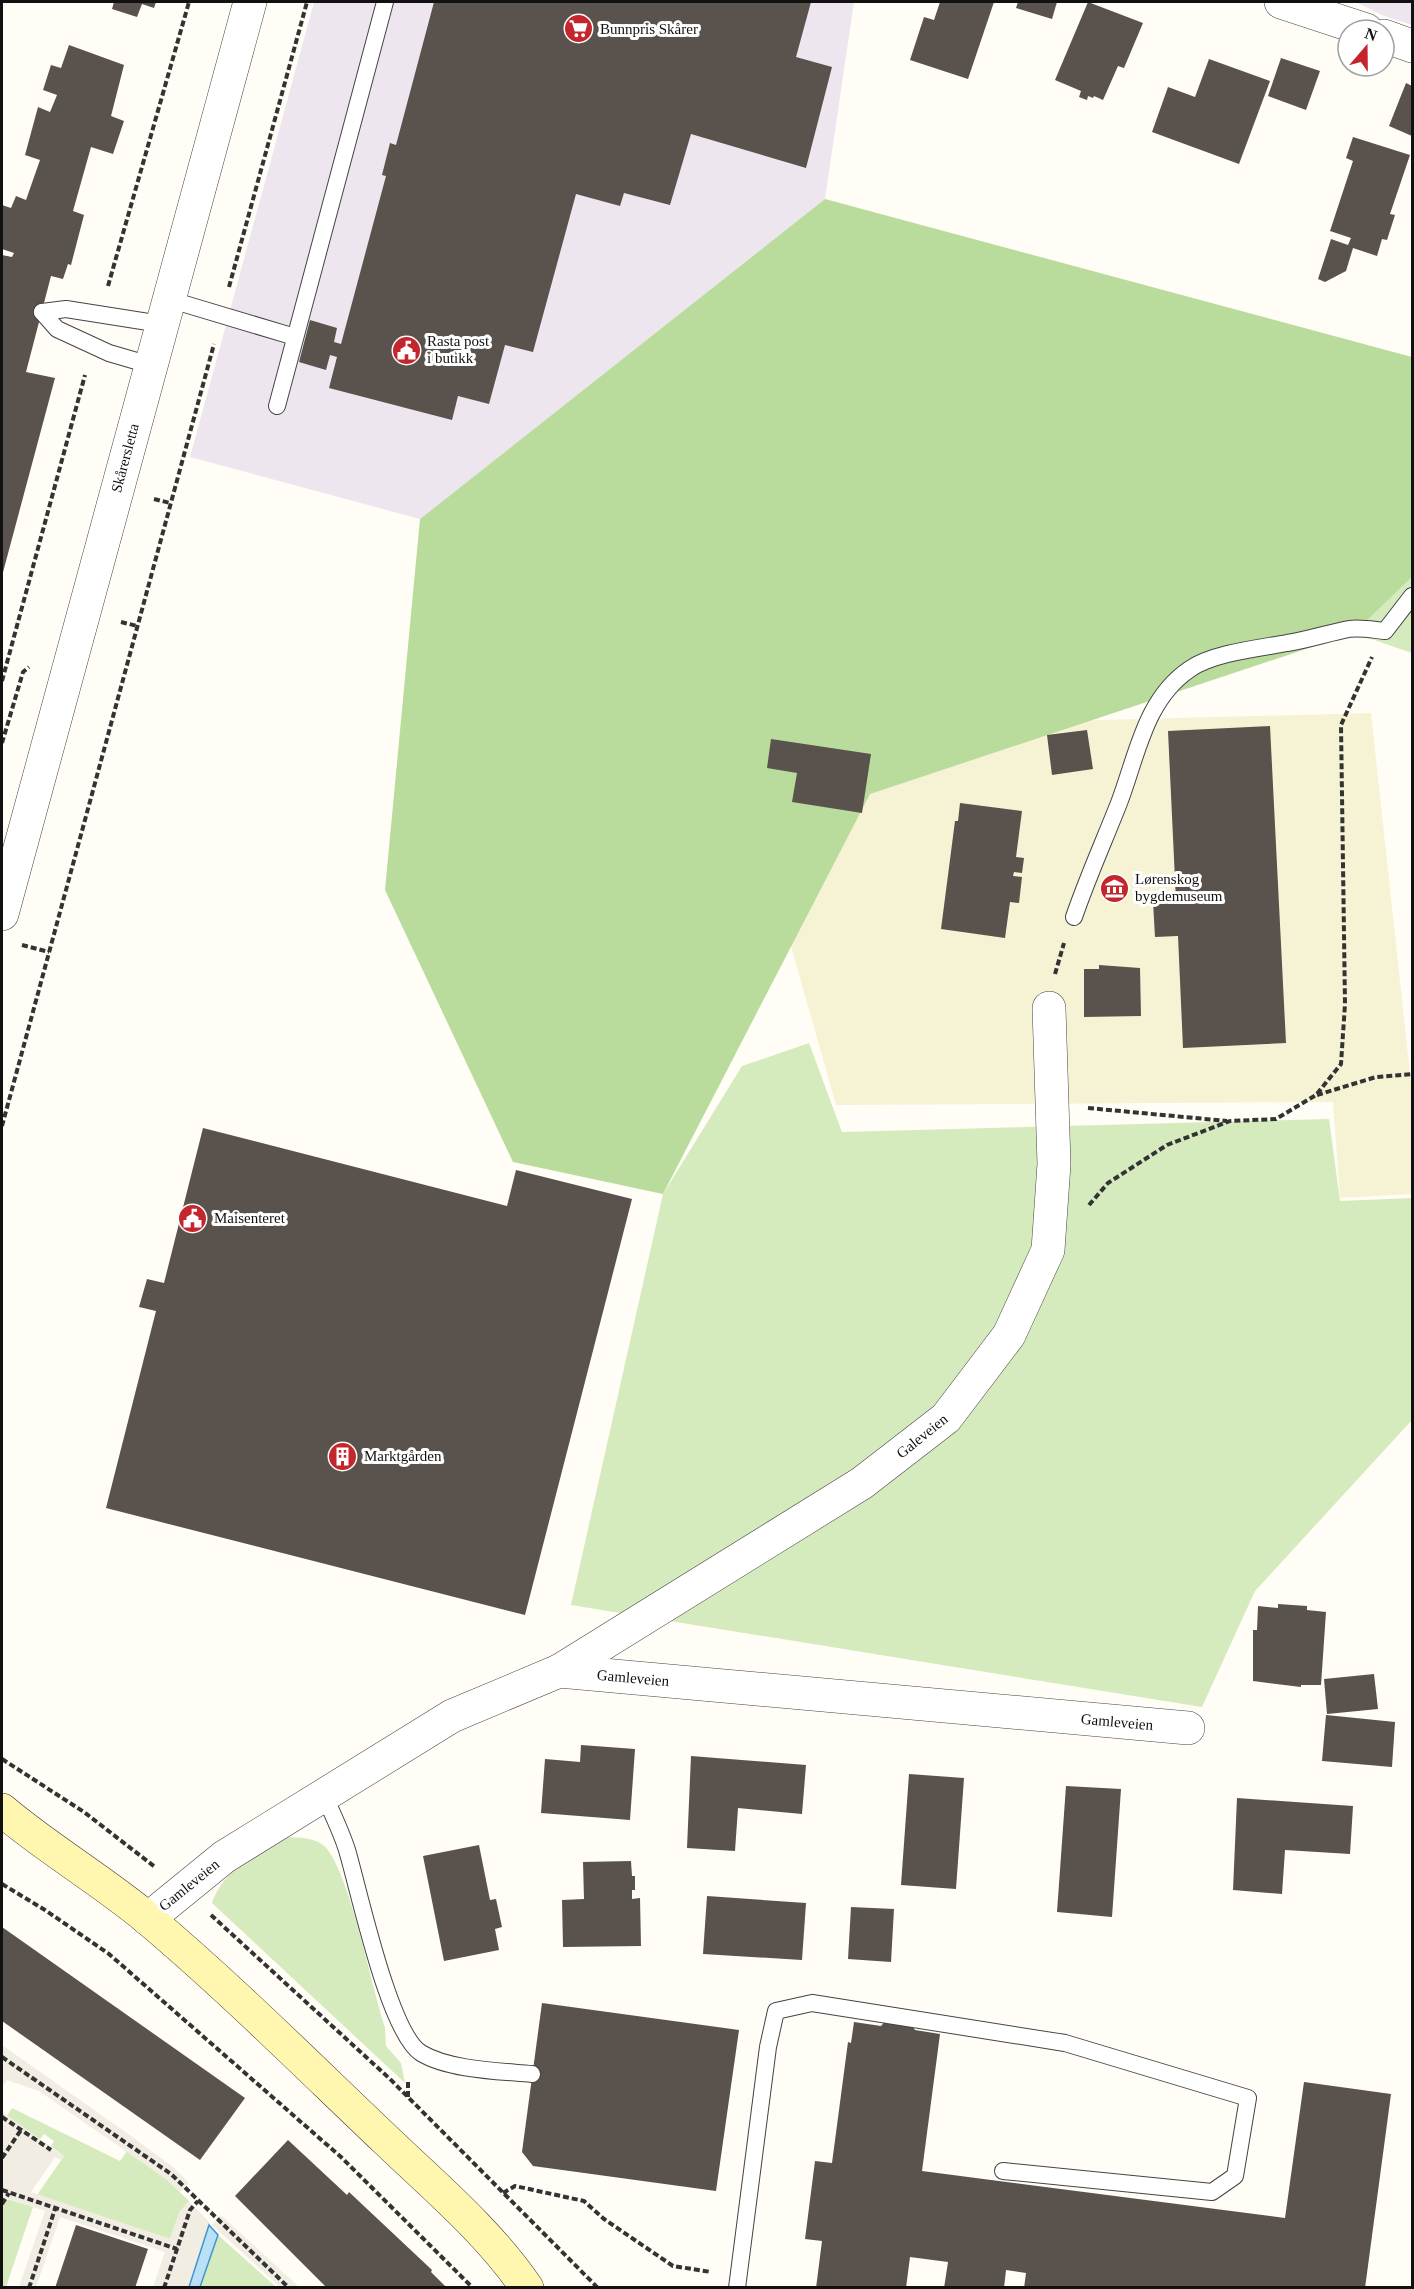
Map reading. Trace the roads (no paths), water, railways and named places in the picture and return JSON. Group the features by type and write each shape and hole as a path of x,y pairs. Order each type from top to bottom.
{"main road":[{"name":"Gamleveien","path":"2,1810 16,1830 95,1877 148,1919 220,1983 430,2182 501,2255 526,2288"}],"street":[{"name":"Skårersletta","path":"2,914 250,2"},
{"path":"1281,2 1336,20"},
{"path":"1396,40 1413,46"},
{"name":"Galeveien","path":"559,1671 862,1483 946,1419 1009,1335 1048,1250 1054,1164 1049,1008"},
{"name":"Gamleveien","path":"148,1919 224,1857 452,1716 559,1671 1188,1728"}],"lane":[{"path":"277,406 386,2"},
{"path":"150,365 109,353 57,329 42,312 66,309 222,316 295,337"},
{"path":"1074,918 1150,716 1160,699 1190,668 1204,662 1258,648 1318,638 1350,629 1385,631 1413,596"},
{"path":"324,1795 346,1847 384,1979 408,2039 421,2053 464,2067 532,2074"},
{"path":"737,2282 768,2047 776,2011 812,2003 1065,2043 1248,2098 1234,2176 1212,2192 1003,2171"}],"water":[{"path":"209,2225 218,2235 200,2287 189,2287"}],"place":[{"name":"Bunnpris Skårer","path":"579,29"},
{"name":"Rasta post i butikk","path":"406,350"},
{"name":"Lørenskog bygdemuseum","path":"1114,888"},
{"name":"Maisenteret","path":"193,1218"},
{"name":"Marktgården","path":"343,1456"}]}
